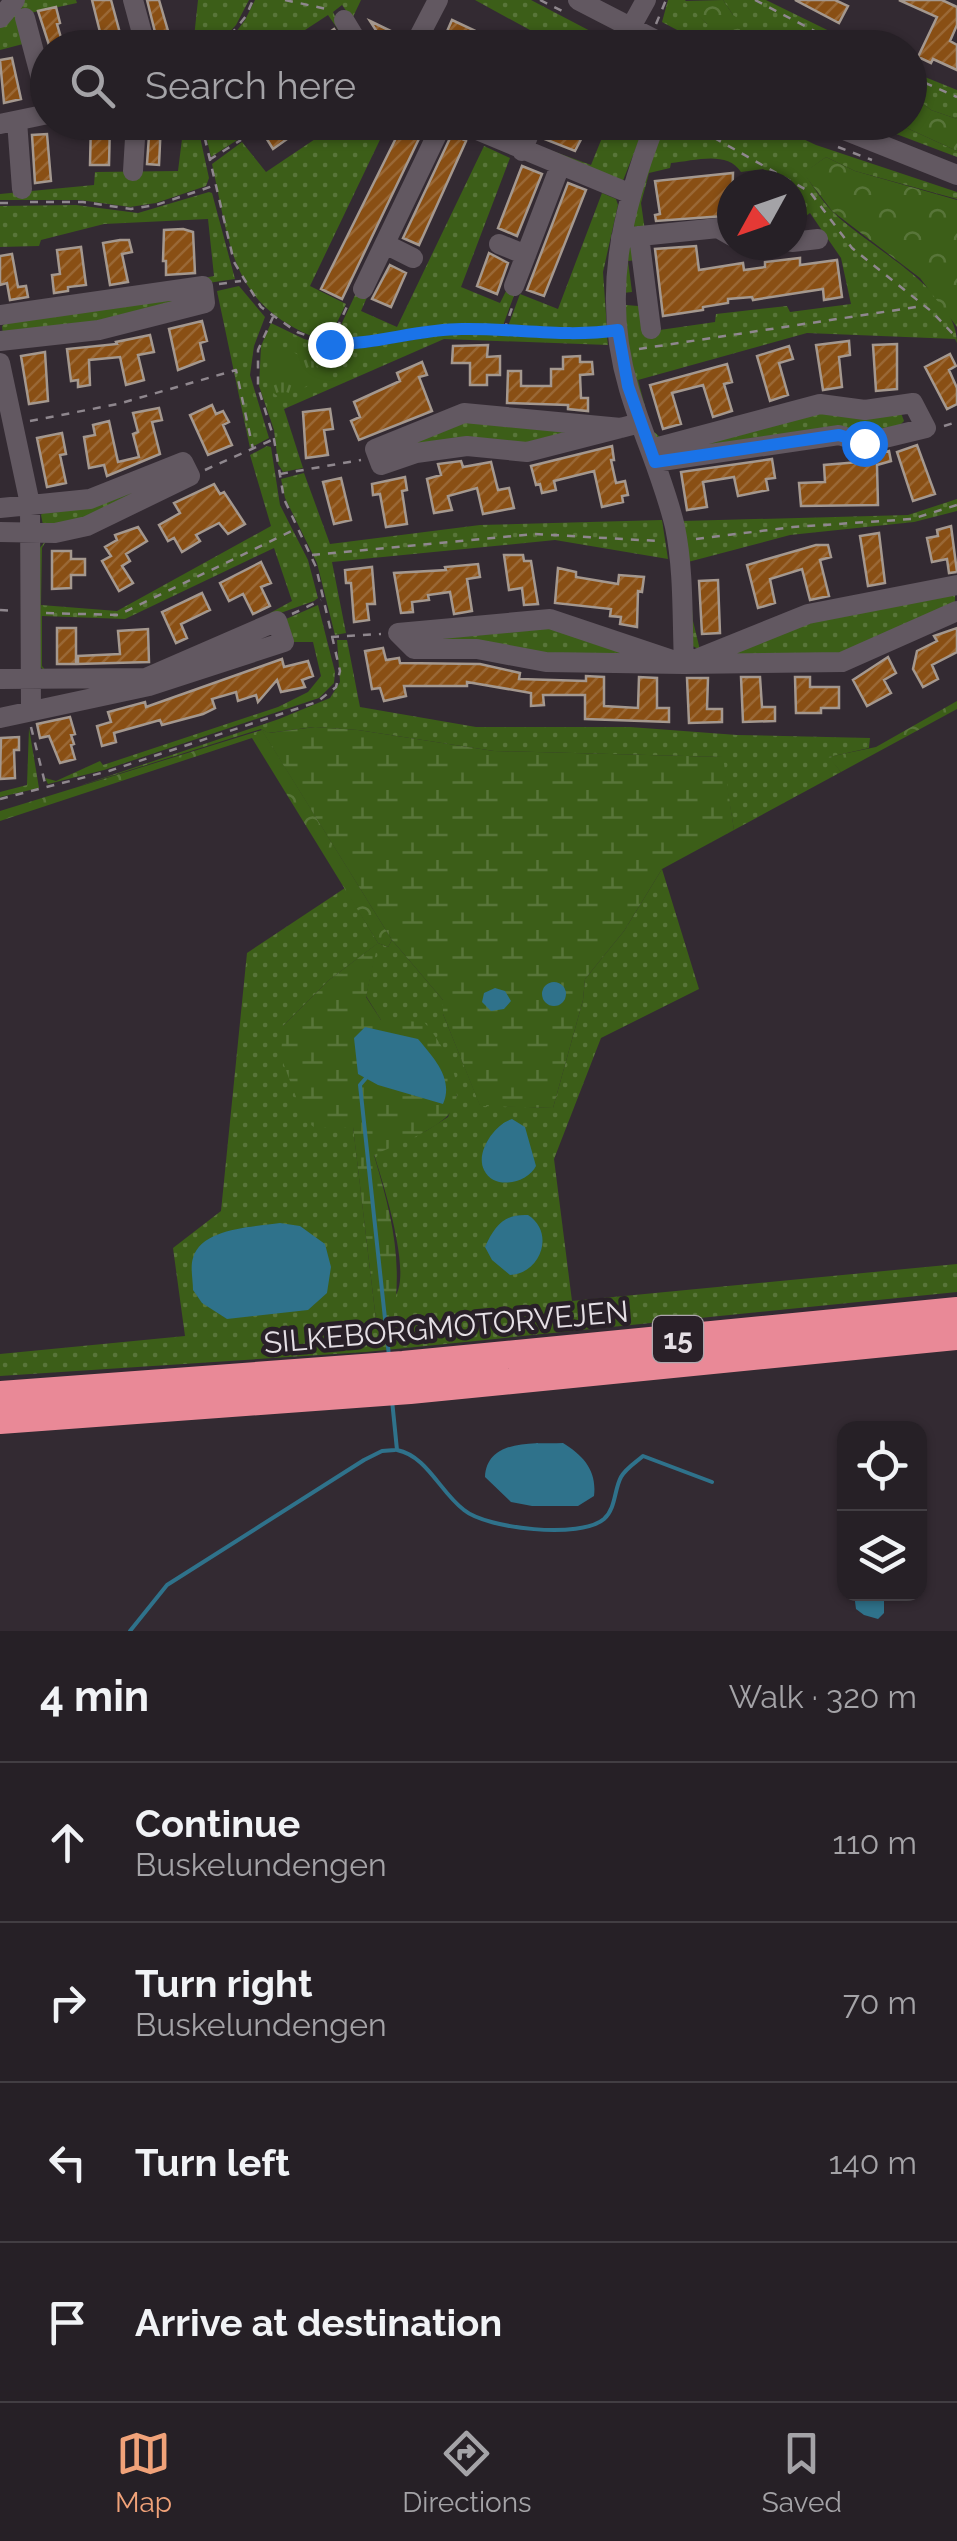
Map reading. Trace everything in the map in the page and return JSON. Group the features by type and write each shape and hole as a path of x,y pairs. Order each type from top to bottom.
{"highway":[{"name":"SILKEBORGMOTORVEJEN","path":"0,1420 390,1379 957,1311"},
{"name":"SILKEBORGMOTORVEJEN","path":"0,1395 390,1379 957,1336"}],"street":[{"path":"133,0 141,30"},
{"path":"422,30 438,0"},
{"path":"578,0 637,30"},
{"path":"631,27 646,0"},
{"path":"0,18 20,9 30,43"},
{"path":"344,20 350,30"},
{"path":"8,122 22,198"},
{"path":"133,171 135,140"},
{"path":"362,289 435,140"},
{"path":"498,140 631,194"},
{"path":"522,151 527,140"},
{"path":"650,140 631,194 630,237 652,329"},
{"path":"869,140 957,175"},
{"path":"514,286 560,166"},
{"path":"630,237 717,228"},
{"path":"630,237 614,288 619,340 631,425 653,456 676,542 684,664"},
{"path":"807,240 818,239"},
{"path":"384,244 413,258"},
{"path":"499,244 526,255"},
{"path":"0,315 203,286 205,303 98,330 0,341"},
{"path":"0,364 30,504 30,710"},
{"path":"913,403 926,428 864,443 839,435 653,456 820,404 865,410 913,403"},
{"path":"464,412 631,425 526,452 467,446 416,453 381,465 375,448 464,412"},
{"path":"0,508 90,499 184,462 190,476 87,526 56,532 0,532"},
{"path":"398,632 550,619 684,664 808,614 957,585"},
{"path":"398,632 414,650 477,649 546,662 842,662 957,612"},
{"path":"0,679 146,678 277,621 284,642 150,686 0,718"}],"path":[{"path":"235,30 253,0"},
{"path":"285,0 334,11 344,20"},
{"path":"655,25 666,0"},
{"path":"754,0 812,30"},
{"path":"927,84 957,97"},
{"path":"204,140 223,227 242,281 273,317 297,332 330,344 358,344 460,328 589,334 619,340 924,306"},
{"path":"208,161 240,140"},
{"path":"718,140 810,192 852,248 957,338"},
{"path":"0,203 22,198 131,209 156,205 215,185"},
{"path":"203,286 242,281"},
{"path":"504,331 516,295 514,286"},
{"path":"330,344 355,290 362,289"},
{"path":"14,424 118,404 236,370 253,448"},
{"path":"190,476 274,439"},
{"path":"278,475 378,458"},
{"path":"310,555 535,534 676,542 793,528 912,520 957,505"},
{"path":"0,610 118,615 298,528"},
{"path":"277,621 323,600"},
{"path":"331,637 398,632"},
{"path":"30,710 46,788"}],"green space":[{"path":"23,0 77,3 16,16 23,44 0,50 0,26"},
{"path":"198,0 249,0 231,30 195,30"},
{"path":"255,0 361,0 352,19 342,5 333,12 342,30 328,15 305,30 238,30"},
{"path":"475,0 531,0 588,30 530,30"},
{"path":"668,0 685,0 707,24 733,15 723,0 766,0 827,30 677,30 662,22"},
{"path":"723,0 742,21 740,30 721,30 707,24 684,1"},
{"path":"927,78 957,90 957,119 927,107"},
{"path":"927,107 957,119 957,151 927,137"},
{"path":"927,137 957,151 957,157 912,140"},
{"path":"182,140 201,140 209,178 206,186 156,203 130,207 80,200 0,200 0,194 94,185 95,172 178,171"},
{"path":"207,140 237,140 211,157"},
{"path":"314,140 380,140 310,286 346,304 329,339 324,341 270,311 253,293 231,249 212,164 242,142 266,172"},
{"path":"601,140 639,140 622,183 547,149 591,165"},
{"path":"655,140 805,140 957,192 957,199 855,171 826,157 807,171 739,170 727,161 700,159 671,163 670,168 649,173 641,203 645,231 630,221"},
{"path":"484,146 510,158 461,287 500,303 507,289 515,293 502,328 457,326 353,343 333,342 357,291 368,295 361,311 397,327"},
{"path":"826,157 855,171 957,200 957,327 920,278 832,211 807,178 807,170"},
{"path":"807,177 847,225 926,287 953,323 957,343 955,339 807,333 638,380 651,429 664,441 649,434 628,366 618,313 619,265 626,246 635,246 637,260 628,261 632,292 623,293 626,305 638,306 643,311 646,332 715,322 716,314 787,306 790,312 851,304 841,258 810,213 807,215"},
{"path":"209,192 235,279 208,283 204,278 214,276 208,219 104,224 41,240 39,246 0,247 0,206 76,205 138,213"},
{"path":"602,193 616,199 618,205 603,272 607,329 507,329 520,294 558,309"},
{"path":"239,286 265,317 254,346 250,375 269,438 250,448 217,291"},
{"path":"177,295 179,303 157,313 3,335 2,326 6,323"},
{"path":"271,323 304,339 336,348 364,348 460,332 607,337 608,345 444,339 284,409 303,468 283,472 259,386 261,346"},
{"path":"280,346 316,363 323,379 280,398 271,391 268,368 272,351"},
{"path":"812,410 901,413 904,421 890,435 718,449 670,447"},
{"path":"463,417 578,432 536,444 405,443"},
{"path":"271,447 280,505 308,560 318,598 275,615 270,613 292,601 274,548 125,619 42,616 42,666 47,672 39,666 39,549 47,539 42,548 41,605 117,611 271,526 250,455"},
{"path":"304,473 330,544 480,525 662,520 668,559 555,540 332,562 346,633 335,635 317,563 285,498 281,479"},
{"path":"143,487 86,522 43,525 41,515 46,508"},
{"path":"957,499 957,511 914,522 790,535 688,562 693,621 700,650 689,644 682,521 908,515"},
{"path":"955,595 955,602 846,657 730,661 729,650 791,626"},
{"path":"318,605 335,672 334,683 319,698 104,770 48,784 45,778 56,781 100,761 103,765 278,707 308,692 321,676 313,642 292,642 286,619"},
{"path":"550,625 629,655 576,659 437,640 442,636"},
{"path":"337,640 347,640 360,707 476,727 630,727 737,735 870,738 869,748 829,757 841,772 734,830 722,757 494,751 314,727 268,733 261,729 79,786 330,698 340,682"},
{"path":"957,701 957,709 841,772 828,757 876,747"},
{"path":"315,727 494,751 723,757 734,830 662,869 624,931 585,979 583,1000 553,1108 480,1106 443,1014 443,1000 392,940 261,729 269,733"},
{"path":"29,728 39,788 0,797 0,792 27,785"},
{"path":"262,730 392,940 388,947 378,943 252,738 0,821 0,811"},
{"path":"662,869 699,989 601,1038 554,1159 572,1301 957,1264 957,1292 366,1352 0,1376 0,1354 185,1336 173,1248 221,1211 247,953 345,888 378,943 388,947 392,940 443,1000 443,1014 480,1105 553,1108 583,1000 585,979 624,931","holes":["377,944 366,996 381,1020 457,1095 448,1117 374,1154 394,1226 400,1266 396,1295 376,1320 353,1126 283,1026 329,980"]},
{"path":"378,943 366,997 381,1020 424,1022 453,1069 457,1096 453,1109 436,1125 374,1155 394,1240 397,1281 392,1327 376,1320 353,1127 314,1127 305,1121 281,1057 283,1026 329,980"}],"water":[{"path":"554,982 566,994 554,1006 542,994"},
{"path":"495,988 505,991 511,1001 504,1009 491,1011 482,1002 484,993"},
{"path":"365,1027 418,1039 444,1077 443,1104 378,1085 358,1074 354,1038"},
{"path":"512,1119 525,1127 536,1166 519,1180 495,1181 484,1170 484,1147 493,1133"},
{"path":"528,1215 541,1232 541,1251 529,1268 510,1275 492,1260 485,1247 501,1223"},
{"path":"280,1223 300,1226 325,1244 331,1267 327,1293 308,1310 227,1319 202,1303 193,1290 193,1258 198,1248 230,1230"},
{"path":"563,1443 583,1459 593,1479 594,1496 578,1506 511,1502 485,1477 488,1464 503,1449"},
{"path":"855,1601 884,1601 884,1613 878,1619 856,1609"}],"building":[{"path":"92,0 111,0 119,30 100,30"},
{"path":"147,0 159,0 168,30 154,30"},
{"path":"795,0 835,0 848,6 839,23"},
{"path":"899,0 942,0 957,7 957,25 950,41 957,45 957,70 933,59 931,63 927,61 927,38 937,17"},
{"path":"56,7 59,30 44,30 38,11"},
{"path":"452,20 474,30 448,30"},
{"path":"12,58 21,99 4,103 0,60"},
{"path":"32,140 48,140 51,181 35,183"},
{"path":"91,140 110,140 109,165 90,165"},
{"path":"149,140 160,140 159,165 147,164"},
{"path":"267,140 286,140 273,149"},
{"path":"395,140 418,140 342,299 321,289"},
{"path":"449,140 466,141 419,245 403,238"},
{"path":"547,140 581,140 575,151"},
{"path":"522,166 542,174 517,236 498,228"},
{"path":"717,175 717,217 656,221 655,215 660,214 655,181"},
{"path":"568,183 586,190 544,296 527,290"},
{"path":"164,230 193,232 195,273 166,275"},
{"path":"129,240 132,252 122,254 128,282 110,285 103,243"},
{"path":"696,246 699,270 743,263 744,270 782,260 800,260 800,265 837,260 842,297 824,300 823,289 753,300 728,299 728,303 703,310 663,316 655,249"},
{"path":"81,247 86,285 54,293 52,275 60,274 57,250"},
{"path":"489,253 508,263 497,294 477,286"},
{"path":"12,254 18,287 26,286 28,297 10,300 7,283 0,285 0,256"},
{"path":"390,265 406,273 391,307 372,299"},
{"path":"202,321 207,341 200,343 204,360 178,370 169,329"},
{"path":"150,335 154,352 138,355 144,380 126,385 120,357 89,360 90,385 78,387 78,380 71,381 67,349 117,344"},
{"path":"849,341 850,355 839,357 842,387 823,390 816,345"},
{"path":"897,344 897,389 876,391 873,345"},
{"path":"488,345 487,357 500,356 500,375 487,375 487,385 470,385 470,363 452,363 453,346"},
{"path":"789,346 793,359 779,363 788,395 770,401 757,356"},
{"path":"45,352 48,401 29,404 21,356"},
{"path":"950,354 956,366 949,370 957,388 957,404 947,409 925,367"},
{"path":"580,356 580,362 592,362 593,374 580,375 581,398 588,398 588,411 568,409 568,405 507,403 508,371 521,371 521,386 551,386 551,369 563,369 563,357"},
{"path":"422,362 427,375 419,377 432,411 359,440 351,421 360,417 354,402 400,381 397,373"},
{"path":"727,364 732,382 724,384 732,411 713,417 703,385 672,393 681,424 663,429 650,385"},
{"path":"212,405 216,414 223,411 229,422 223,425 232,445 208,455 190,415"},
{"path":"159,408 162,420 152,422 160,454 107,476 104,465 89,468 84,437 95,435 93,425 109,421 118,462 139,457 133,413"},
{"path":"330,409 333,429 324,430 328,455 306,458 303,412"},
{"path":"62,433 66,454 60,455 66,483 47,487 37,438"},
{"path":"917,445 935,494 913,501 897,452"},
{"path":"612,446 616,483 625,481 628,495 622,496 623,502 602,507 594,471 554,481 556,490 542,493 540,484 536,485 531,466"},
{"path":"889,451 891,461 877,465 878,505 801,506 799,483 825,482 824,465 872,461 870,456"},
{"path":"772,459 775,478 766,479 768,490 738,496 734,477 703,482 707,507 687,510 681,472"},
{"path":"461,461 463,467 491,462 498,490 509,488 514,508 483,514 477,488 448,496 452,510 434,513 427,479 441,475 438,464"},
{"path":"405,477 407,490 402,491 407,524 386,527 380,494 373,495 372,484"},
{"path":"341,478 351,520 334,524 323,482"},
{"path":"214,484 220,494 224,492 245,524 228,534 219,523 196,535 200,541 182,552 174,538 168,541 159,525 180,513 174,503"},
{"path":"951,526 957,572 949,573 947,559 932,562 927,538 938,536 937,530"},
{"path":"138,527 147,541 126,554 130,561 122,566 133,583 119,591 102,561 111,556 105,547 117,540 115,535"},
{"path":"879,533 885,583 868,586 860,536"},
{"path":"828,545 831,557 820,560 829,596 810,600 802,569 770,579 775,603 758,608 747,565"},
{"path":"52,551 71,551 71,559 85,559 85,575 71,575 71,588 52,589"},
{"path":"504,555 523,555 524,561 531,561 538,604 524,605 522,588 509,590"},
{"path":"261,562 271,583 261,587 270,606 253,614 243,594 229,601 220,583"},
{"path":"478,564 480,577 467,579 472,611 454,614 450,592 428,595 429,600 412,602 413,612 401,613 394,573"},
{"path":"372,567 375,604 367,604 369,620 354,622 351,583 346,583 345,570"},
{"path":"558,568 576,572 576,577 618,584 619,575 644,577 642,592 638,591 637,627 620,624 621,617 610,616 611,609 555,603"},
{"path":"718,580 720,633 702,634 699,581"},
{"path":"202,593 210,610 181,624 187,638 176,643 162,612"},
{"path":"57,628 76,628 76,664 57,664"},
{"path":"957,628 957,652 932,665 938,679 923,687 913,669 917,651 937,641 934,636"},
{"path":"148,629 149,662 78,664 78,656 120,654 118,631"},
{"path":"383,648 386,660 480,664 520,673 519,679 586,681 586,676 604,677 604,706 638,708 639,677 657,678 657,708 669,708 669,722 585,719 585,695 543,695 544,705 531,706 531,693 467,682 467,686 404,686 406,696 384,701 380,688 372,689 365,651"},
{"path":"888,657 896,673 884,680 891,693 867,706 853,680"},
{"path":"282,659 284,667 308,661 313,676 302,680 305,687 281,692 277,680 258,702 256,695 238,701 236,692 212,699 215,708 203,714 162,725 160,720 114,733 116,742 102,746 97,726 111,722 108,712 145,702 146,707"},
{"path":"741,677 760,677 762,707 775,707 775,721 743,722"},
{"path":"795,677 810,677 810,687 839,687 839,708 796,713"},
{"path":"687,678 708,678 707,709 722,709 722,722 689,723"},
{"path":"70,717 75,759 60,763 49,736 40,738 37,724"},
{"path":"19,737 19,750 14,750 15,778 0,779 1,738"}],"waterway":[{"path":"366,1078 360,1085 389,1356"},
{"path":"392,1400 397,1450 417,1459 464,1510 492,1522 556,1530 592,1525 608,1515 621,1477 643,1456 712,1482"},
{"path":"130,1631 167,1585 364,1460 382,1451 395,1450"}],"route":[{"path":"330,344 358,344 460,328 589,334 618,330 628,386 655,462 839,435 864,443"}]}
